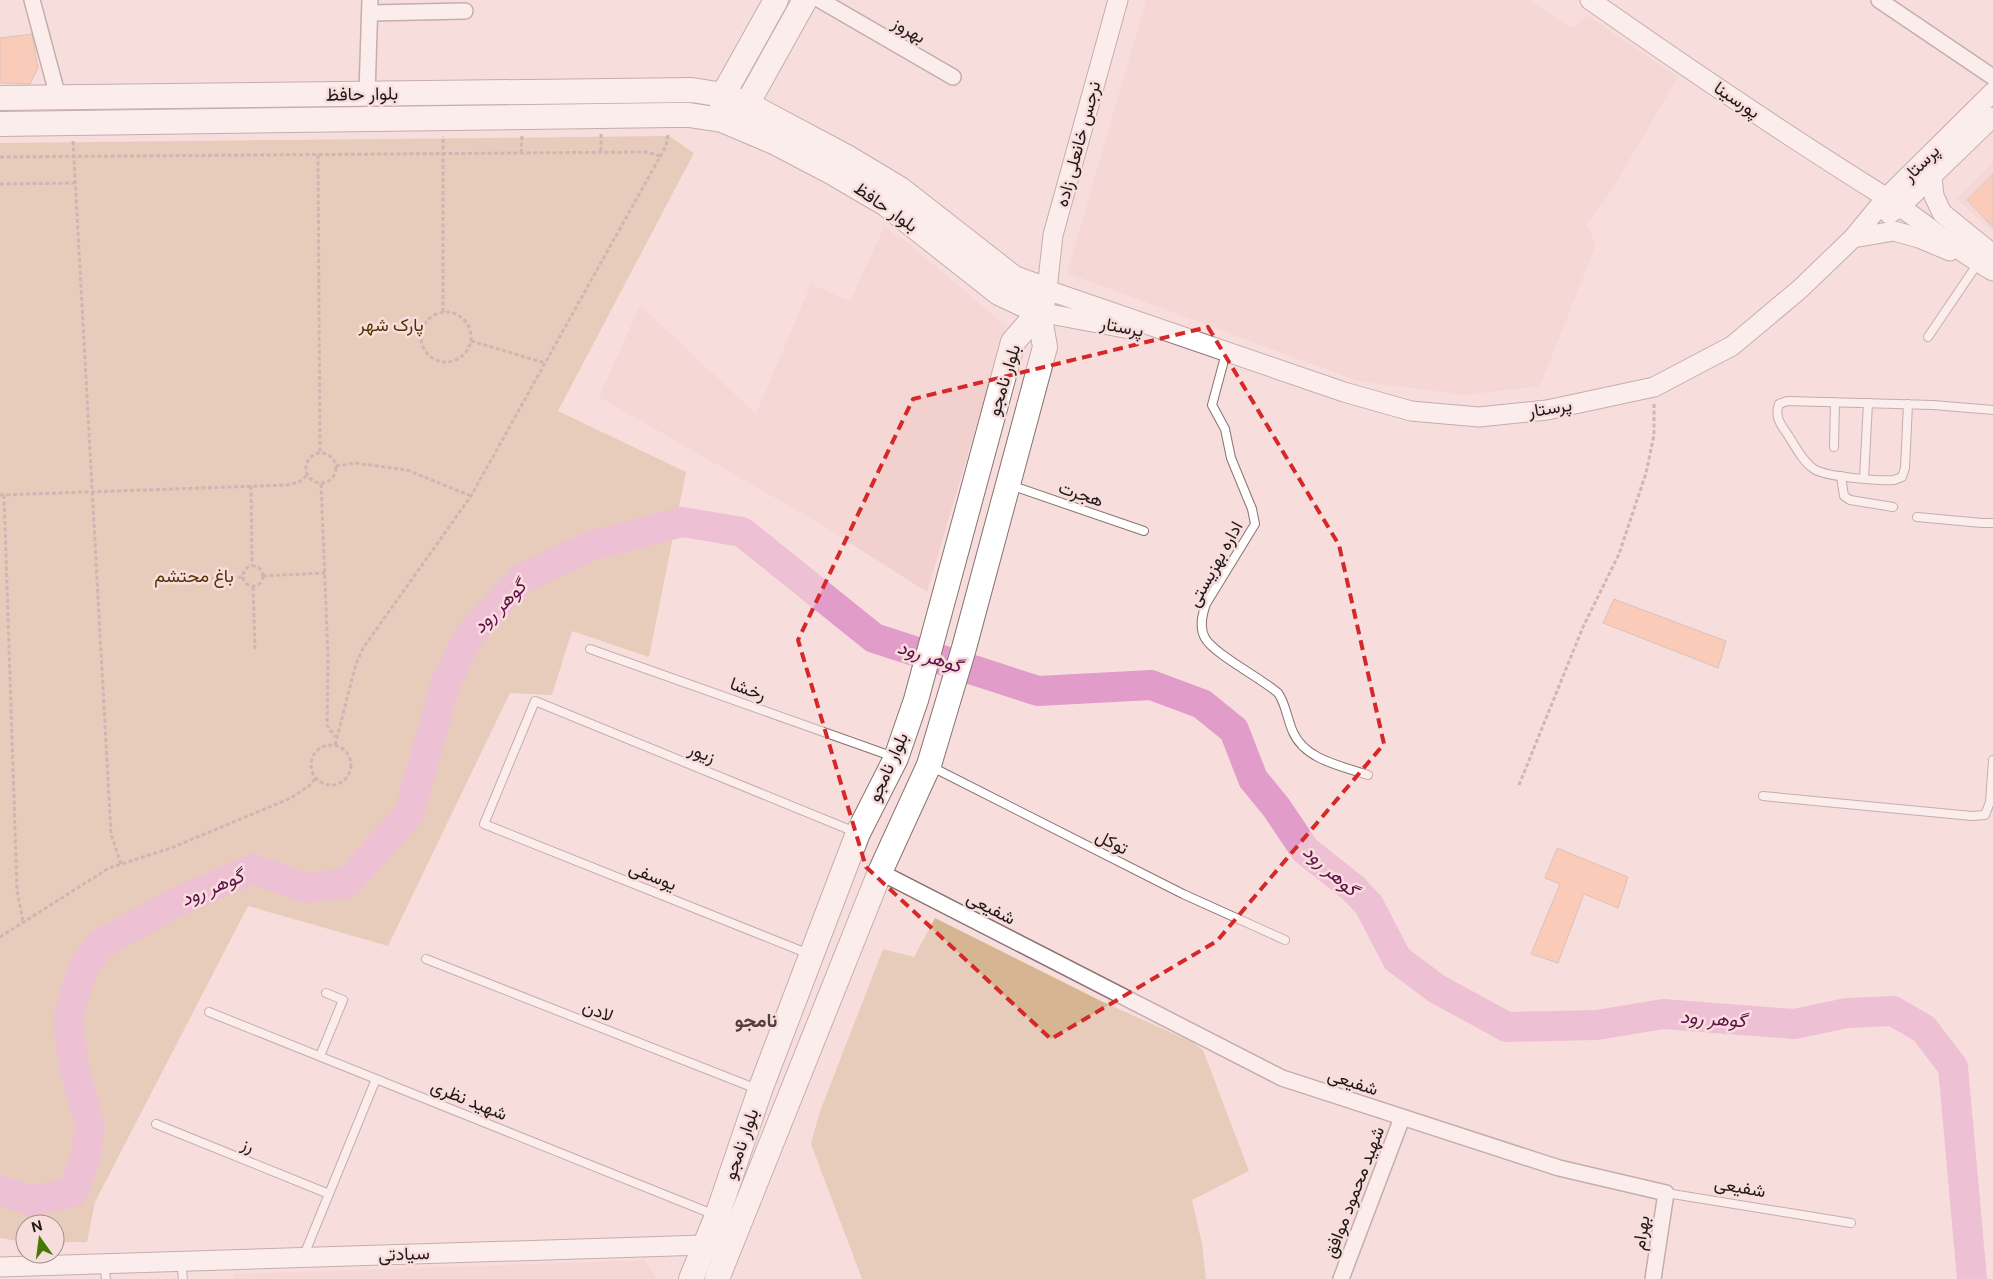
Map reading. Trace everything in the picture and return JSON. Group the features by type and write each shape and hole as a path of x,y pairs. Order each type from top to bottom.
{"main road":[{"path":"722,120 723,95 776,0"},
{"path":"722,120 747,104 806,0"},
{"name":"بلوار حافظ","path":"0,98 692,90 723,95 747,104 845,156 900,189 1043,301"},
{"path":"58,97 67,129"},
{"name":"بلوار حافظ","path":"0,124 67,129 672,115 689,115 722,120 774,142 832,172 886,204 999,293 1043,301"},
{"name":"بلوار نامجو","path":"717,1279 880,872 929,765 964,648 1045,347 1043,301"},
{"name":"بلوار نامجو","path":"691,1279 717,1216 760,1090 858,833 896,758 916,700 1013,342 1043,301"},
{"path":"933,636 964,648"}],"street":[{"path":"32,0 58,97"},
{"name":"بهروز","path":"820,0 953,77"},
{"name":"نرجس خانعلی زاده","path":"1043,301 1053,235 1118,0"},
{"name":"پورسینا","path":"1590,0 1841,170 1988,264"},
{"path":"1879,0 1993,78"},
{"path":"367,94 370,6 465,11"},
{"name":"پرستار","path":"1043,301 1205,343 1344,392 1411,411 1479,417 1538,411 1654,387 1732,346 1800,289 1893,202 1993,92"},
{"name":"پرستار","path":"1893,202 1932,176 1993,117"},
{"path":"1853,238 1894,231 1920,238 1988,264 1989,251 1942,213 1934,196 1932,176"},
{"name":"شفیعی","path":"880,872 1282,1078 1559,1168 1666,1193"},
{"name":"شهید محمود موافق","path":"1341,1279 1402,1118"},
{"name":"بهرام","path":"1653,1279 1666,1193"},
{"name":"سیادتی","path":"0,1267 21,1266 105,1271 182,1270 303,1257 705,1245"},
{"path":"0,1261 21,1266"}],"lane":[{"path":"1928,337 1988,264"},
{"name":"اداره بهزیستی","path":"1226,351 1212,405 1228,437 1232,458 1252,509 1255,524 1206,604 1202,613 1203,632 1212,647 1278,693 1293,733 1301,745 1322,759 1368,775"},
{"path":"1908,404 1905,468 1902,477 1888,481 1841,476 1815,470 1808,464 1778,420 1776,412 1779,404 1787,401 1908,404 1993,410"},
{"path":"1834,447 1835,402"},
{"path":"1864,478 1868,403"},
{"path":"1841,476 1844,496 1850,500 1893,507"},
{"name":"هجرت","path":"1008,484 1144,531"},
{"path":"1917,517 1993,523"},
{"name":"رخشا","path":"590,649 896,758"},
{"name":"زیور","path":"484,824 535,701 858,833"},
{"path":"1763,796 1972,816 1985,815 1990,802 1993,760"},
{"name":"توکل","path":"929,765 1183,894 1285,940"},
{"name":"یوسفی","path":"484,824 811,955"},
{"name":"لادن","path":"426,959 760,1090"},
{"path":"320,1056 342,1000 326,993"},
{"name":"شهید نظری","path":"209,1012 717,1216"},
{"path":"303,1257 376,1078"},
{"name":"رز","path":"156,1124 329,1194"},
{"name":"شفیعی","path":"1666,1193 1851,1223"}],"path":[{"path":"335,745 356,664 363,648 471,496 666,146 672,115"},
{"path":"67,129 74,157 111,834 121,864"},
{"path":"601,131 601,153"},
{"path":"521,153 522,132"},
{"path":"443,133 443,312"},
{"path":"0,157 646,152 660,156"},
{"path":"318,155 320,453"},
{"path":"0,184 75,183"},
{"path":"453,312 461,316 468,323 471,331 471,341 468,349 462,356 454,361 445,362 436,360 428,354 423,347 421,338 427,320 434,314 453,312"},
{"path":"471,341 545,363"},
{"path":"1520,785 1583,626 1619,554 1646,473 1654,435 1654,387"},
{"path":"320,453 331,456 336,466 332,478 328,482 321,484 310,480 305,469 309,458 320,453"},
{"path":"336,466 355,463 407,470 471,496"},
{"path":"23,922 17,890 2,495 288,485 299,482 307,475"},
{"path":"321,484 328,656 327,725 336,737"},
{"path":"251,486 252,566"},
{"path":"242,577 245,569 252,566 260,568 263,576 260,583 253,587"},
{"path":"263,576 324,573"},
{"path":"186,580 242,577"},
{"path":"242,577 246,584 253,587"},
{"path":"253,587 255,649"},
{"path":"325,745 335,745 344,749 349,757 351,766 348,775 342,782 333,785 323,784 315,779 311,770 311,760 316,751 325,745"},
{"path":"0,937 109,868 171,848 291,798 309,786 315,779"}],"highlighted area":[{"path":"1208,327 1339,545 1384,744 1217,941 1051,1039 866,867 798,640 913,399"}],"shaded area":[{"path":"1146,0 1528,0 1573,28 1587,15 1678,77 1612,190 1587,225 1596,245 1540,386 1465,395 1357,381 1067,273"},
{"path":"1993,163 1993,232 1957,199"},
{"path":"884,227 907,242 1006,326 927,592 817,522 599,397 640,305 756,414 811,284 850,301"},
{"path":"645,1260 657,1279 233,1279 233,1274"}],"green space":[{"name":"پارک شهر","path":"669,136 694,153 558,411 686,472 649,657 572,631 552,695 510,693 388,946 248,906 95,1202 87,1242 65,1242 65,1214 15,1214 15,1240 0,1238 0,143"},
{"path":"935,918 1103,1002 1192,1042 1203,1050 1249,1171 1192,1200 1202,1244 1206,1279 862,1279 811,1144 819,1114 883,949 914,957"}],"building":[{"path":"32,34 38,68 30,84 0,83 0,38"},
{"path":"1993,174 1993,227 1967,200"},
{"path":"1614,599 1726,641 1718,668 1603,623"},
{"path":"1557,848 1628,877 1618,908 1584,894 1558,963 1531,954 1560,884 1545,878"}],"waterway":[{"name":"گوهر رود","path":"0,1190 30,1201 73,1192 85,1159 90,1127 74,1066 68,1022 74,995 85,965 99,945 177,902 253,869 305,888 347,883 409,814 446,682 468,637 520,580 590,546 682,522 742,532 874,638 1038,691 1151,685 1202,704 1234,730 1253,779 1276,807 1305,850 1353,888 1369,905 1397,959 1437,989 1507,1027 1597,1025 1663,1014 1794,1024 1847,1013 1893,1011 1924,1029 1953,1067 1972,1279"}],"district":[{"name":"نامجو","path":"756,1020"}],"park label":[{"name":"باغ محتشم","path":"194,576"}]}
